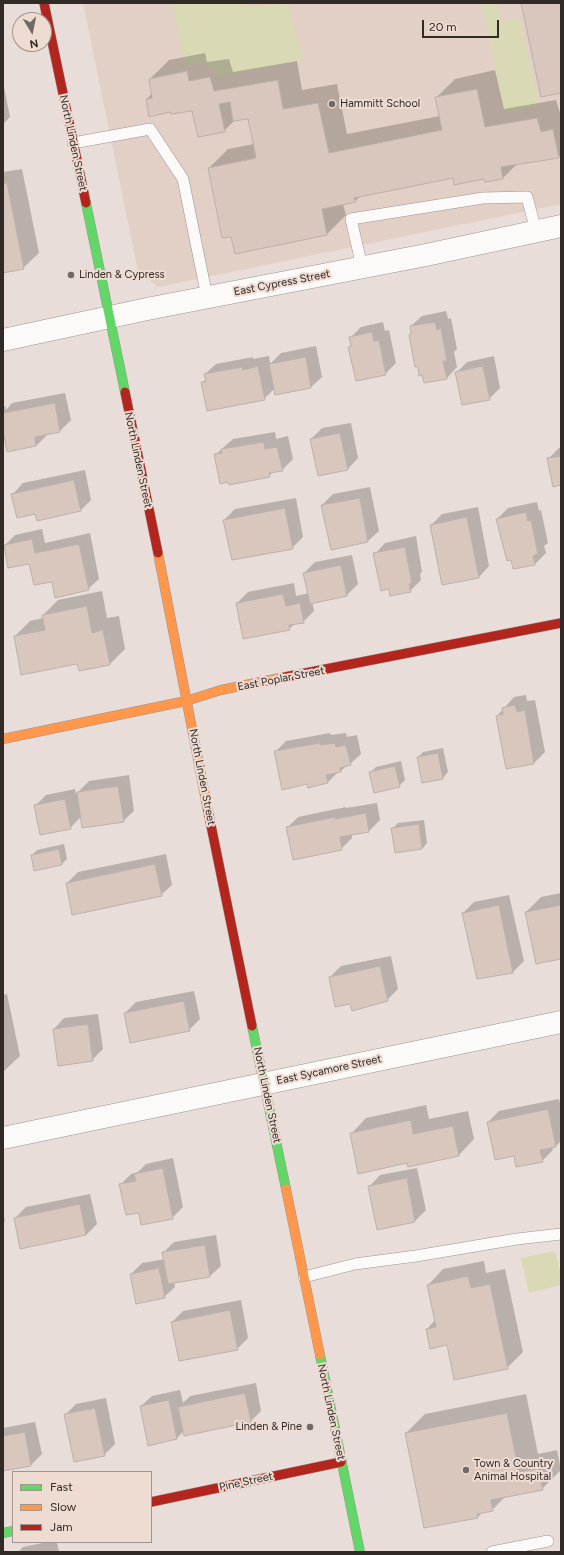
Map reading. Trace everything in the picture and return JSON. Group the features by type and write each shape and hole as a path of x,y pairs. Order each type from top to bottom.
{"main road":[{"name":"North Linden Street","path":"44,3 151,520 186,701 360,1552"},
{"name":"East Poplar Street","path":"3,739 186,701 221,690 561,623"},
{"name":"Pine Street","path":"152,1502 341,1462"}],"street":[{"name":"East Cypress Street","path":"3,340 207,297 426,255 561,226"},
{"name":"East Sycamore Street","path":"3,1138 561,1022"}],"lane":[{"path":"73,143 150,129 183,179 207,297"},
{"path":"362,267 350,219 483,198 527,197 536,231"},
{"path":"304,1276 355,1264 416,1256 517,1239 561,1234"},
{"path":"492,1552 548,1542"}],"shaded area":[{"name":"Hammitt School","path":"83,3 561,3 561,204 158,287 138,271"}],"green space":[{"path":"172,3 244,3 245,7 288,3 303,60 217,78 214,71 206,63 185,66"},
{"path":"481,3 497,3 502,22 520,17 539,106 504,112"},
{"path":"555,1251 561,1275 561,1285 529,1293 521,1258"}],"building":[{"path":"521,3 561,3 561,93 541,97"},
{"path":"187,71 189,81 210,77 214,91 278,80 283,109 318,103 329,153 442,130 435,97 477,89 485,127 537,118 541,132 553,129 559,158 501,167 503,179 485,182 484,179 454,185 453,178 354,198 356,202 322,209 327,235 235,254 231,237 222,238 208,168 256,158 248,119 233,121 230,102 219,104 225,132 198,137 192,111 171,114 170,112 149,117 146,99 152,98 149,79"},
{"path":"7,183 24,269 3,273 3,184"},
{"path":"435,322 437,330 441,328 447,361 443,361 447,379 424,383 422,375 419,376 418,367 415,367 409,335 411,334 410,326"},
{"path":"372,332 374,341 379,340 386,375 356,381 348,347 351,346 349,337"},
{"path":"306,357 311,388 275,395 269,364"},
{"path":"258,366 265,400 207,411 201,382 206,382 204,374 242,367 243,370"},
{"path":"483,366 490,400 462,405 455,372"},
{"path":"55,403 60,432 35,437 36,446 7,452 3,430 3,413"},
{"path":"340,433 348,470 318,476 310,439"},
{"path":"264,442 265,449 277,447 283,471 269,473 270,477 229,485 228,482 220,484 214,454 222,453 221,449"},
{"path":"561,456 561,485 553,487 547,458"},
{"path":"74,480 81,511 37,521 35,514 17,518 11,494"},
{"path":"360,498 368,542 331,550 321,505"},
{"path":"285,508 293,549 232,560 223,520"},
{"path":"526,512 528,521 531,520 538,554 533,556 535,565 513,569 511,560 507,561 496,519"},
{"path":"467,517 479,578 442,585 430,525"},
{"path":"32,539 35,553 79,544 89,590 55,598 52,582 34,585 29,564 8,568 4,545"},
{"path":"405,547 412,583 409,584 411,592 390,596 389,589 381,591 373,553"},
{"path":"341,565 347,596 310,604 303,573"},
{"path":"283,594 286,606 300,603 304,623 289,625 290,630 243,639 236,603"},
{"path":"87,606 92,633 103,630 110,665 79,671 77,664 21,675 14,636 45,630 42,615"},
{"path":"515,705 517,712 525,710 534,764 506,769 496,716 503,714 502,708"},
{"path":"320,743 320,745 335,743 336,747 346,745 351,765 340,768 341,772 326,775 328,783 308,788 307,784 282,790 274,751"},
{"path":"438,753 443,779 422,783 417,757"},
{"path":"395,766 400,787 374,793 369,772"},
{"path":"118,786 124,822 82,828 77,792"},
{"path":"65,799 71,829 40,835 34,805"},
{"path":"366,813 369,832 340,837 342,850 293,860 286,827 335,817 335,819"},
{"path":"419,824 422,849 395,853 391,828"},
{"path":"59,849 62,865 34,871 31,855"},
{"path":"155,864 162,896 72,915 66,883"},
{"path":"499,905 513,973 477,979 462,913"},
{"path":"561,905 561,959 536,964 525,912"},
{"path":"380,966 388,1001 352,1011 350,1004 335,1007 329,977"},
{"path":"184,1001 190,1031 130,1043 124,1013"},
{"path":"88,1024 93,1061 58,1066 53,1029"},
{"path":"548,1109 556,1147 540,1150 543,1162 516,1167 514,1156 495,1160 487,1122"},
{"path":"411,1120 413,1134 453,1126 459,1156 408,1167 407,1163 358,1174 350,1133"},
{"path":"163,1168 173,1219 141,1225 139,1213 126,1215 119,1184 136,1181 134,1174"},
{"path":"407,1178 415,1222 377,1230 368,1186"},
{"path":"80,1204 86,1235 20,1249 14,1218"},
{"path":"205,1245 210,1277 168,1284 162,1252"},
{"path":"159,1268 165,1298 136,1304 130,1274"},
{"path":"468,1276 471,1288 490,1284 508,1369 454,1380 447,1345 430,1349 426,1329 436,1327 427,1285"},
{"path":"230,1310 238,1350 179,1361 171,1322"},
{"path":"245,1393 251,1422 184,1436 178,1407"},
{"path":"169,1400 177,1439 148,1446 140,1406"},
{"path":"95,1408 105,1456 74,1462 64,1414"},
{"name":"Town & Country Animal Hospital","path":"507,1413 519,1472 538,1469 543,1490 491,1500 493,1511 477,1514 478,1518 424,1528 405,1433"},
{"path":"25,1432 31,1466 3,1471 3,1436"}],"traffic: fast":[{"path":"86,203 125,392"},
{"path":"252,1026 286,1189"},
{"path":"320,1355 360,1552"},
{"path":"3,1533 12,1531"}],"traffic: slow":[{"path":"158,553 207,806"},
{"path":"3,739 186,701 221,690 285,677"},
{"path":"286,1189 320,1355"}],"traffic: jam":[{"path":"44,3 86,203"},
{"path":"125,392 158,553"},
{"path":"285,677 561,623"},
{"path":"207,806 252,1026"},
{"path":"152,1502 341,1462"}],"place":[{"name":"Hammitt School","path":"332,104"},
{"name":"Linden & Cypress","path":"71,275"},
{"name":"Linden & Pine","path":"310,1427"},
{"name":"Town & Country Animal Hospital","path":"466,1470"}]}
